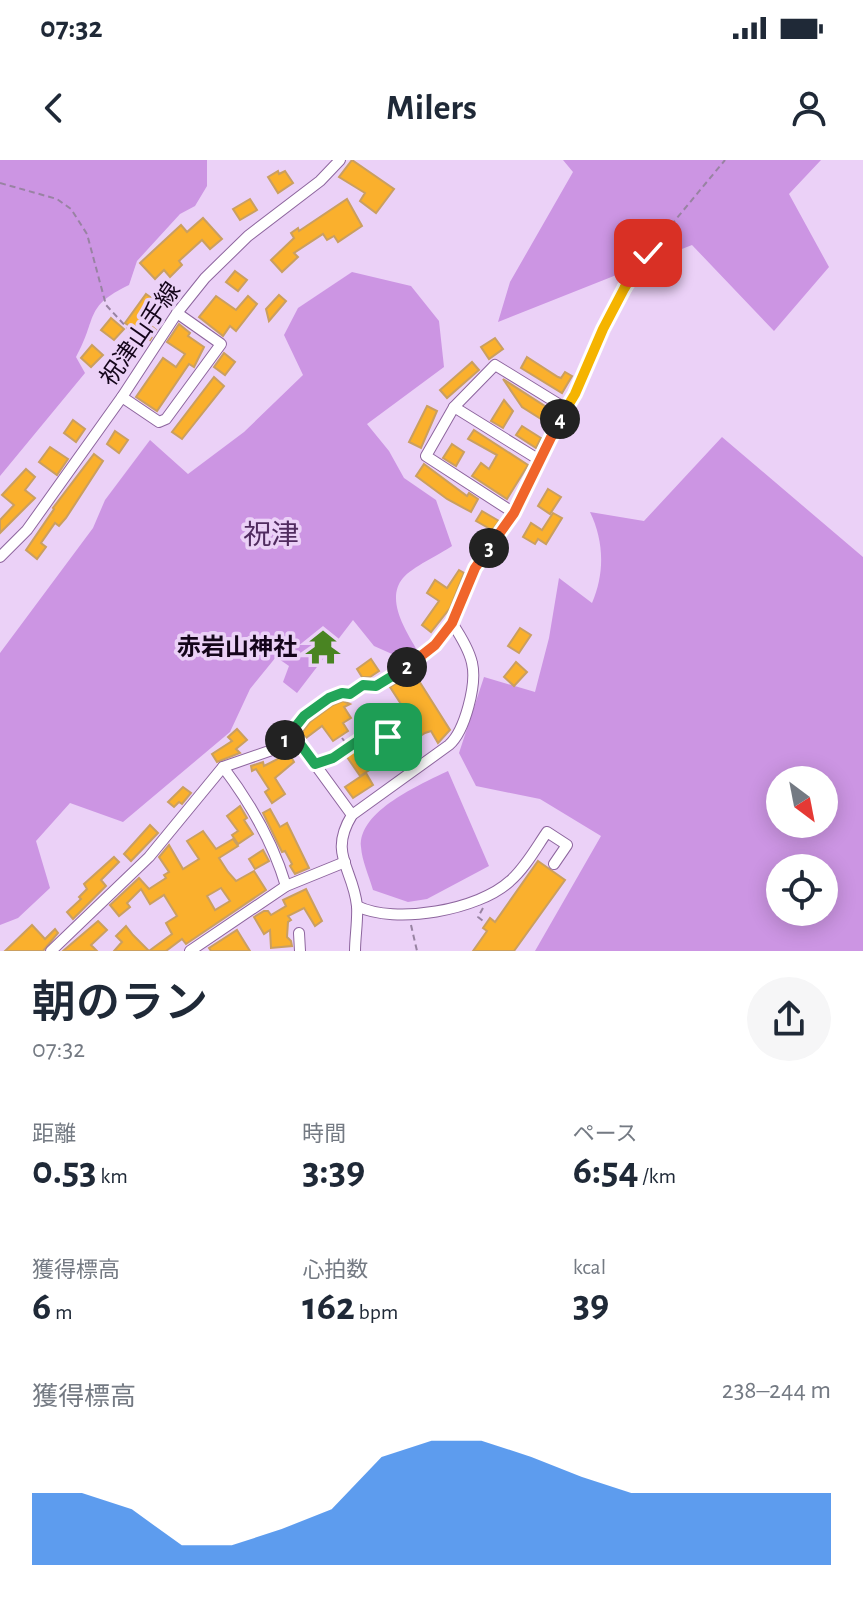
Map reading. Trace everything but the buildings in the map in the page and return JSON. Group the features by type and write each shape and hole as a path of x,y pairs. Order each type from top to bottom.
{"street":[{"name":"祝津山手線","path":"0,557 27,530 122,397 177,313 205,278 248,236 320,181 340,160"},
{"path":"280,747 304,716 329,698 342,693 350,694 363,685 376,686 410,666 435,645 452,623 475,568 514,513 541,461 623,289"},
{"path":"122,397 159,422 166,419 221,344 177,313"},
{"path":"514,513 426,456 454,407 495,365 565,408"},
{"path":"454,407 541,461"},
{"path":"355,951 357,906 339,844 344,827 352,815 449,745 461,729 467,713 473,665 452,623"},
{"path":"51,951 149,857 223,767 298,741 352,815"},
{"path":"223,767 247,799 277,857 286,886"},
{"path":"357,906 381,913 408,914 469,903 512,881 547,832 567,845 554,864"},
{"path":"190,951 286,886 345,862"},
{"path":"299,933 300,951"}],"path":[{"path":"623,289 648,253 725,160"},
{"path":"0,183 57,199 71,209 87,234 106,305 151,353"},
{"path":"315,764 333,758 381,725 388,737"},
{"path":"384,731 391,727"},
{"path":"342,738 349,747"},
{"path":"408,914 417,951"}],"shaded area":[{"path":"0,160 207,160 207,186 195,206 180,214 137,261 129,285 98,307 76,357 85,373 0,476"},
{"path":"563,160 821,160 789,194 829,267 774,331 692,245 498,322 510,282 573,172"},
{"path":"352,272 411,286 439,321 444,367 367,424 389,451 404,478 436,500 452,546 413,570 398,586 399,615 417,650 410,662 374,646 353,620 297,693 283,682 289,666 276,657 250,689 230,732 123,822 70,803 36,841 50,888 18,918 0,925 0,653 93,528 105,500 150,440 188,474 244,432 303,375 284,335 298,308"},
{"path":"722,437 863,557 863,951 535,951 601,836 540,799 476,786 459,753 484,677 535,692 549,638 559,578 592,603 599,580 601,557 598,534 590,512 644,521"},
{"path":"448,771 489,866 427,899 408,902 373,890 361,847 363,834 370,822 393,800"}],"place":[{"name":"赤岩山神社","path":"323,647"}],"district":[{"name":"祝津","path":"271,534"}],"route":[{"path":"388,737 381,725 333,758 315,764 298,741 280,747 304,716 329,698 342,693 350,694 363,685 376,686 410,666 435,645 452,623 475,568 514,513 565,408 575,394 623,289 648,253"}]}
